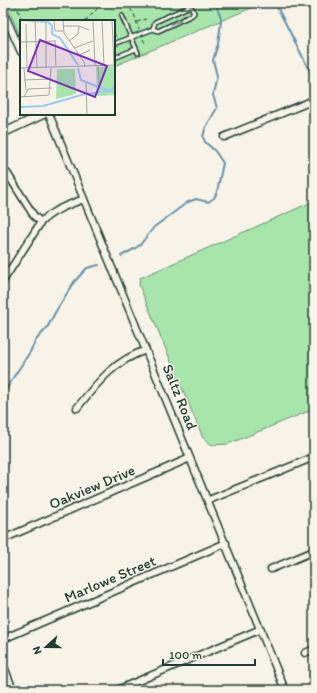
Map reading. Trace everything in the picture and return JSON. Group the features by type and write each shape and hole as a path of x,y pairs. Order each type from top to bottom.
{"street":[{"path":"3,11 20,50"},
{"path":"3,30 10,27"},
{"path":"224,137 314,100"},
{"path":"3,133 42,115"},
{"name":"Saltz Road","path":"49,115 190,458 209,500 285,690"},
{"path":"7,173 34,216 41,222"},
{"path":"3,281 41,222 55,211 84,199"},
{"path":"77,408 113,367 129,357 146,350"},
{"name":"Oakview Drive","path":"3,539 190,458"},
{"path":"209,500 313,460"},
{"name":"Marlowe Street","path":"3,639 226,543"},
{"path":"271,569 314,551"},
{"path":"118,690 261,629"},
{"path":"305,653 314,649"},
{"path":"3,664 13,690"}],"lane":[{"path":"115,44 131,36 153,29 158,31 192,15 194,13 192,8 188,7 155,22 153,29"},
{"path":"122,16 138,53"},
{"path":"115,58 136,49"}],"path":[{"path":"16,3 22,20"},
{"path":"87,20 102,3"},
{"path":"126,3 131,9 146,45"},
{"path":"137,22 146,18"}],"green space":[{"path":"6,3 263,3 115,66 115,20 20,20 20,37"},
{"path":"314,201 314,409 228,444 212,445 203,438 139,285 140,278"}],"waterway":[{"path":"121,256 140,245 154,227 188,202 196,199 208,202 214,198 217,192 223,163 215,151 205,142 203,137 205,129 217,108 213,95 217,76 213,60 218,44 221,22 217,3"},
{"path":"275,3 314,79"},
{"path":"3,396 36,340 47,328 74,282 87,268 99,265"}]}
